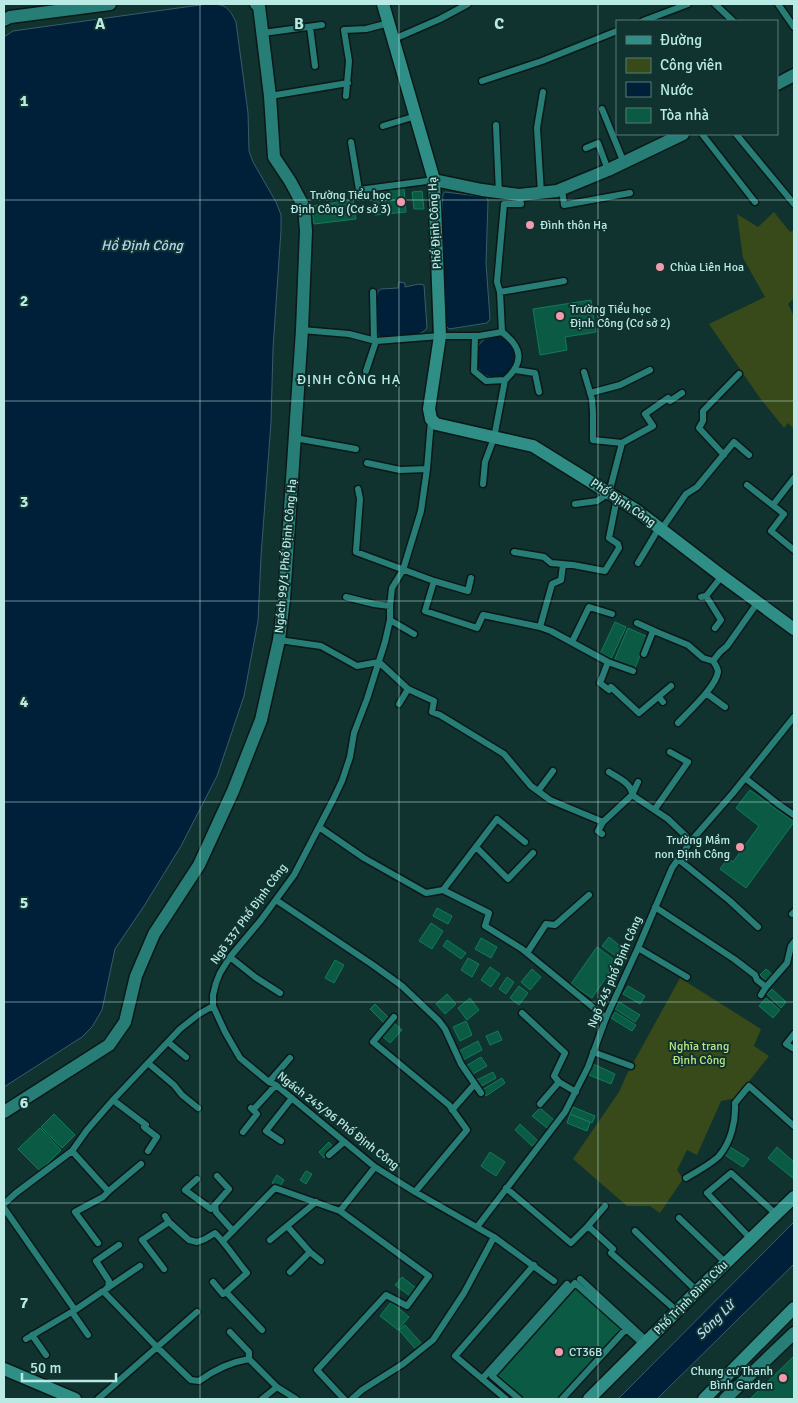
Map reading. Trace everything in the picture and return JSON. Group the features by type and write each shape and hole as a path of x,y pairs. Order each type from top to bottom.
{"street":[{"path":"4,20 10,17 110,4"},
{"name":"Phố Định Công Hạ","path":"383,4 434,180 440,336 429,409 431,419"},
{"name":"Ngách 99/1 Phố Định Công Hạ","path":"4,1112 109,1045 125,1022 136,976 154,934 198,865 233,791 261,720 279,640 284,599 302,330 306,231 304,207 274,157 270,96 258,5"},
{"path":"778,83 794,75"},
{"path":"434,180 500,193 519,195 541,193 562,189 608,170 678,135"},
{"name":"Phố Định Công","path":"431,419 436,424 533,446 636,510 794,629"},
{"name":"Phố Trịnh Đình Cửu","path":"589,1399 794,1197"},
{"path":"704,1399 794,1308"},
{"path":"726,1399 794,1333"},
{"path":"4,1369 75,1399"}],"lane":[{"path":"394,38 440,19 468,4"},
{"path":"659,19 688,4"},
{"path":"715,4 732,20"},
{"path":"778,4 794,27"},
{"path":"346,96 349,61 344,30 366,29 389,23"},
{"path":"263,33 322,26"},
{"path":"310,27 315,66"},
{"path":"482,81 616,31"},
{"path":"270,96 348,83"},
{"path":"541,193 537,128 543,92"},
{"path":"602,109 624,163"},
{"path":"383,126 416,116"},
{"path":"496,125 500,193"},
{"path":"703,135 755,202"},
{"path":"737,135 794,201"},
{"path":"351,142 359,190 434,180"},
{"path":"586,148 598,143 608,170"},
{"path":"562,189 564,205 630,193"},
{"path":"502,332 500,292 497,282 504,204 521,204 519,195"},
{"path":"500,292 564,281"},
{"path":"366,371 375,340 373,292"},
{"path":"302,330 349,334 375,340 475,336 502,332 511,338 516,346 519,360 515,370 505,380 494,438 485,462 483,484"},
{"path":"475,336 474,371 486,381 505,380"},
{"path":"515,370 535,373 539,392"},
{"path":"590,392 620,385 650,370"},
{"path":"584,372 594,412 593,440 622,443 653,426 645,414 668,398 670,401 682,393"},
{"path":"724,455 699,428 703,421 703,410 739,374"},
{"name":"Ngõ 337 Phố Định Công","path":"213,1006 216,983 230,957 294,875 342,781 350,757 354,733 379,662 390,620 392,588 403,570 420,511 428,469 431,419"},
{"path":"295,438 356,449"},
{"path":"638,562 686,494 697,488 734,442 750,455"},
{"path":"514,552 544,557 551,563 605,571 620,548 618,544 609,538 613,495 622,443"},
{"path":"367,463 400,470 428,469"},
{"path":"773,505 794,478"},
{"path":"747,485 784,514 771,532 794,550"},
{"path":"358,489 360,499 356,552 434,582 468,591 471,578"},
{"path":"574,504 597,501 613,495"},
{"path":"540,627 552,584 561,580 563,565"},
{"path":"715,628 721,620 703,597 722,576"},
{"path":"434,582 425,611 477,628 483,615 540,627 608,662 633,671"},
{"path":"346,597 390,606"},
{"path":"713,661 727,646 758,602"},
{"path":"572,642 589,607 612,614"},
{"path":"390,620 414,634"},
{"path":"637,623 688,645 703,658 713,661 716,665 718,671 706,693 678,723"},
{"path":"644,654 653,630"},
{"path":"279,640 321,646 357,666 379,662 408,689 434,701 432,712 504,754 531,786 550,800 603,822"},
{"path":"608,662 600,683 609,690 611,686 640,713 671,686"},
{"path":"399,704 408,689"},
{"path":"706,693 725,707"},
{"path":"659,696 664,702"},
{"name":"Ngõ 245 phố Định Công","path":"477,1227 565,1112 576,1092 588,1067 606,1018 672,868 794,717"},
{"path":"655,809 688,762 670,752"},
{"path":"538,791 553,771"},
{"path":"609,772 629,785 632,789 632,795"},
{"path":"744,778 794,815"},
{"path":"602,834 598,831 603,822 632,795 638,782"},
{"path":"632,795 655,809 692,841"},
{"path":"443,890 497,819 524,842"},
{"path":"319,827 364,858 426,893 443,890 489,913 485,926 527,954 606,1018"},
{"path":"476,847 508,879 533,853"},
{"path":"678,859 730,901 758,927"},
{"path":"527,954 546,924 555,925 588,895"},
{"path":"276,900 402,986 445,1029 461,1064 481,1093"},
{"path":"655,907 734,959 766,987"},
{"path":"761,995 787,963 791,946 794,942"},
{"path":"638,948 687,977"},
{"path":"230,957 255,977 280,993"},
{"path":"4,1204 72,1151 113,1100 168,1042 188,1022 213,1006"},
{"name":"Ngách 245/96 Phố Định Công","path":"213,1006 240,1058 292,1098 375,1167 477,1227"},
{"path":"522,1013 565,1053 554,1076 559,1082 576,1092"},
{"path":"394,1017 372,1042 449,1105 467,1130 415,1192"},
{"path":"794,1034 786,1044 794,1049"},
{"path":"168,1042 186,1057"},
{"path":"593,1052 631,1066"},
{"path":"243,1132 257,1114 252,1109 273,1084 290,1058"},
{"path":"148,1063 174,1084 182,1095 198,1108"},
{"path":"540,1104 559,1082"},
{"path":"452,1110 474,1084"},
{"path":"686,1178 719,1156 733,1130 736,1116 735,1103 749,1086 794,1126"},
{"path":"280,1141 266,1130 292,1098"},
{"path":"113,1100 146,1125 144,1127 157,1138 148,1151"},
{"path":"328,1155 344,1142"},
{"path":"72,1151 108,1191"},
{"path":"98,1243 75,1212 103,1197 140,1164"},
{"path":"340,1210 375,1167"},
{"path":"751,1239 707,1193 731,1172 776,1215"},
{"path":"197,1179 185,1190 210,1210 229,1189 217,1176"},
{"path":"223,1241 275,1188 340,1210 429,1276 407,1306 386,1296 317,1370 344,1399"},
{"path":"506,1188 571,1242 605,1206"},
{"path":"270,1240 316,1202"},
{"path":"214,1205 216,1212 233,1231"},
{"path":"4,1208 88,1335"},
{"path":"680,1218 726,1263"},
{"path":"164,1269 142,1240 167,1219 189,1240 197,1242 215,1233 247,1273 223,1294 213,1282"},
{"path":"287,1226 310,1252 321,1261"},
{"path":"588,1226 612,1251 677,1311"},
{"path":"477,1227 494,1237 554,1281"},
{"path":"635,1231 698,1291"},
{"path":"352,1399 362,1390 403,1364 433,1340 464,1293 494,1237"},
{"path":"106,1290 109,1280 96,1261 120,1245"},
{"path":"290,1272 310,1252"},
{"path":"46,1355 29,1337 106,1290 140,1266"},
{"path":"506,1399 455,1356 534,1266"},
{"path":"580,1279 645,1342"},
{"path":"519,1399 492,1376 574,1283 626,1329 645,1342"},
{"path":"482,1379 567,1284"},
{"path":"106,1290 157,1347 191,1380 199,1381 234,1361 249,1359"},
{"path":"226,1292 262,1330"},
{"path":"98,1399 197,1312"},
{"path":"562,1399 626,1329"},
{"path":"230,1332 249,1352 249,1359 277,1387 296,1399"},
{"path":"262,1399 277,1387"}],"green space":[{"path":"774,212 790,232 794,230 794,298 788,304 794,316 794,429 788,423 784,428 760,398 709,324 765,297 743,258 737,214 758,227"},
{"name":"Nghĩa trang Định Công","path":"680,978 761,1029 754,1046 769,1056 736,1098 721,1101 697,1155 687,1150 677,1170 683,1179 660,1213 650,1206 627,1206 573,1159 619,1092"}],"water":[{"name":"Hồ Định Công","path":"207,4 222,5 231,12 236,22 248,113 249,151 281,215 273,349 271,422 258,621 244,696 217,776 181,846 115,949 102,1010 92,1027 82,1037 4,1087 4,37 13,31"},
{"path":"445,192 486,197 488,200 486,263 490,319 487,323 449,329 446,326 440,241 443,194"},
{"path":"399,282 405,283 405,287 419,284 424,285 427,328 423,332 411,337 390,338 378,336 375,304 378,291 381,289 398,288"},
{"path":"496,336 511,342 517,357 511,372 496,378 481,372 475,357 481,342"},
{"name":"Sông Lừ","path":"794,1222 794,1264 657,1399 618,1399"}],"building":[{"path":"404,188 406,212 375,215 373,191"},
{"path":"422,191 424,209 414,209 412,192"},
{"path":"353,200 356,219 314,224 311,206"},
{"path":"591,300 596,332 565,337 567,350 540,355 533,309"},
{"path":"615,622 626,627 610,661 599,656"},
{"path":"628,628 648,637 634,670 614,661"},
{"path":"750,790 794,822 746,888 720,869 728,858 733,862 759,826 736,808"},
{"path":"437,908 452,916 448,924 433,916"},
{"path":"431,923 443,931 432,949 419,941"},
{"path":"609,937 626,951 620,959 602,946"},
{"path":"481,938 497,947 491,958 475,949"},
{"path":"447,940 466,953 461,959 443,946"},
{"path":"597,947 617,962 592,998 571,984"},
{"path":"468,958 479,964 472,977 461,970"},
{"path":"335,960 344,965 334,983 325,978"},
{"path":"490,967 500,974 491,987 481,980"},
{"path":"532,969 541,977 530,990 521,982"},
{"path":"766,969 774,976 769,983 760,975"},
{"path":"507,977 514,982 506,994 499,989"},
{"path":"519,986 528,993 519,1005 510,998"},
{"path":"628,986 645,996 640,1004 623,994"},
{"path":"772,989 786,1002 781,1008 767,994"},
{"path":"447,994 456,1004 445,1014 436,1004"},
{"path":"470,998 479,1010 467,1020 458,1008"},
{"path":"766,998 780,1010 773,1018 759,1006"},
{"path":"619,1002 640,1015 635,1022 615,1009"},
{"path":"375,1004 389,1018 384,1023 370,1009"},
{"path":"615,1012 636,1025 632,1031 611,1018"},
{"path":"466,1021 472,1035 460,1041 453,1027"},
{"path":"393,1022 402,1030 390,1043 381,1035"},
{"path":"498,1031 502,1040 490,1045 486,1036"},
{"path":"478,1041 482,1050 463,1060 459,1051"},
{"path":"481,1057 487,1066 471,1075 466,1066"},
{"path":"593,1064 615,1074 611,1084 589,1075"},
{"path":"493,1072 496,1078 478,1088 475,1081"},
{"path":"502,1078 505,1083 486,1096 482,1090"},
{"path":"573,1107 595,1116 592,1123 570,1114"},
{"path":"540,1108 554,1120 547,1128 532,1116"},
{"path":"54,1114 75,1135 62,1148 41,1127"},
{"path":"570,1114 590,1122 587,1131 567,1123"},
{"path":"520,1124 538,1141 532,1146 515,1130"},
{"path":"40,1128 61,1150 40,1171 18,1149"},
{"path":"329,1142 334,1148 324,1158 319,1152"},
{"path":"730,1147 749,1159 743,1167 725,1155"},
{"path":"777,1147 794,1162 794,1179 768,1158"},
{"path":"490,1152 505,1162 496,1176 481,1166"},
{"path":"306,1171 312,1174 306,1184 300,1180"},
{"path":"277,1175 284,1180 279,1188 272,1183"},
{"path":"402,1277 416,1288 410,1296 395,1285"},
{"name":"CT36B","path":"575,1288 620,1329 557,1399 525,1399 497,1374"},
{"path":"391,1302 409,1317 398,1330 380,1316"},
{"path":"405,1325 424,1346 418,1352 399,1330"},
{"name":"Chung cư Thanh Bình Garden","path":"794,1356 794,1399 750,1399"}],"place":[{"name":"Trường Tiểu học Định Công (Cơ sở 3)","path":"401,202"},
{"name":"Đình thôn Hạ","path":"530,225"},
{"name":"Chùa Liên Hoa","path":"660,267"},
{"name":"Trường Tiểu học Định Công (Cơ sở 2)","path":"560,316"},
{"name":"Trường Mầm non Định Công","path":"740,847"},
{"name":"CT36B","path":"559,1352"},
{"name":"Chung cư Thanh Bình Garden","path":"783,1378"}],"district":[{"name":"ĐỊNH CÔNG HẠ","path":"349,379"}]}
